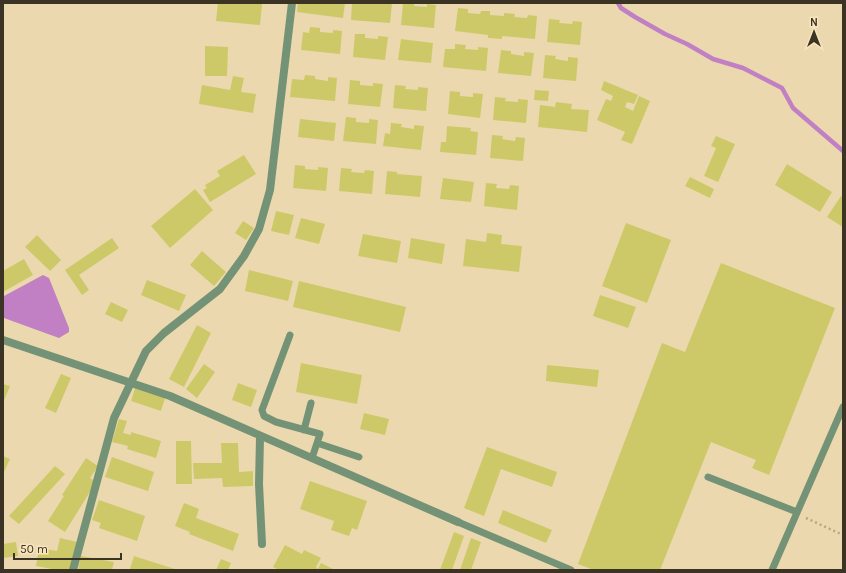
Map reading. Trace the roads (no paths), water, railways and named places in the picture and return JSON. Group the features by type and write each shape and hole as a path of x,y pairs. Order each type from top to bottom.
{"street":[{"path":"73,570 114,418 146,351 164,333 220,289 244,256 259,229 270,190 292,3"},
{"path":"3,340 170,396 260,437 312,458 458,522"},
{"path":"260,437 259,484 262,544"}],"lane":[{"path":"290,335 262,410 264,416 276,422 320,434 312,458"},
{"path":"304,430 310,403"},
{"path":"772,570 843,407"},
{"path":"317,443 359,457"},
{"path":"708,477 797,512"},
{"path":"458,522 560,568 571,570"}],"waterway":[{"path":"618,3 621,8 635,17 713,59 743,68 782,88 793,108 843,151"}]}
